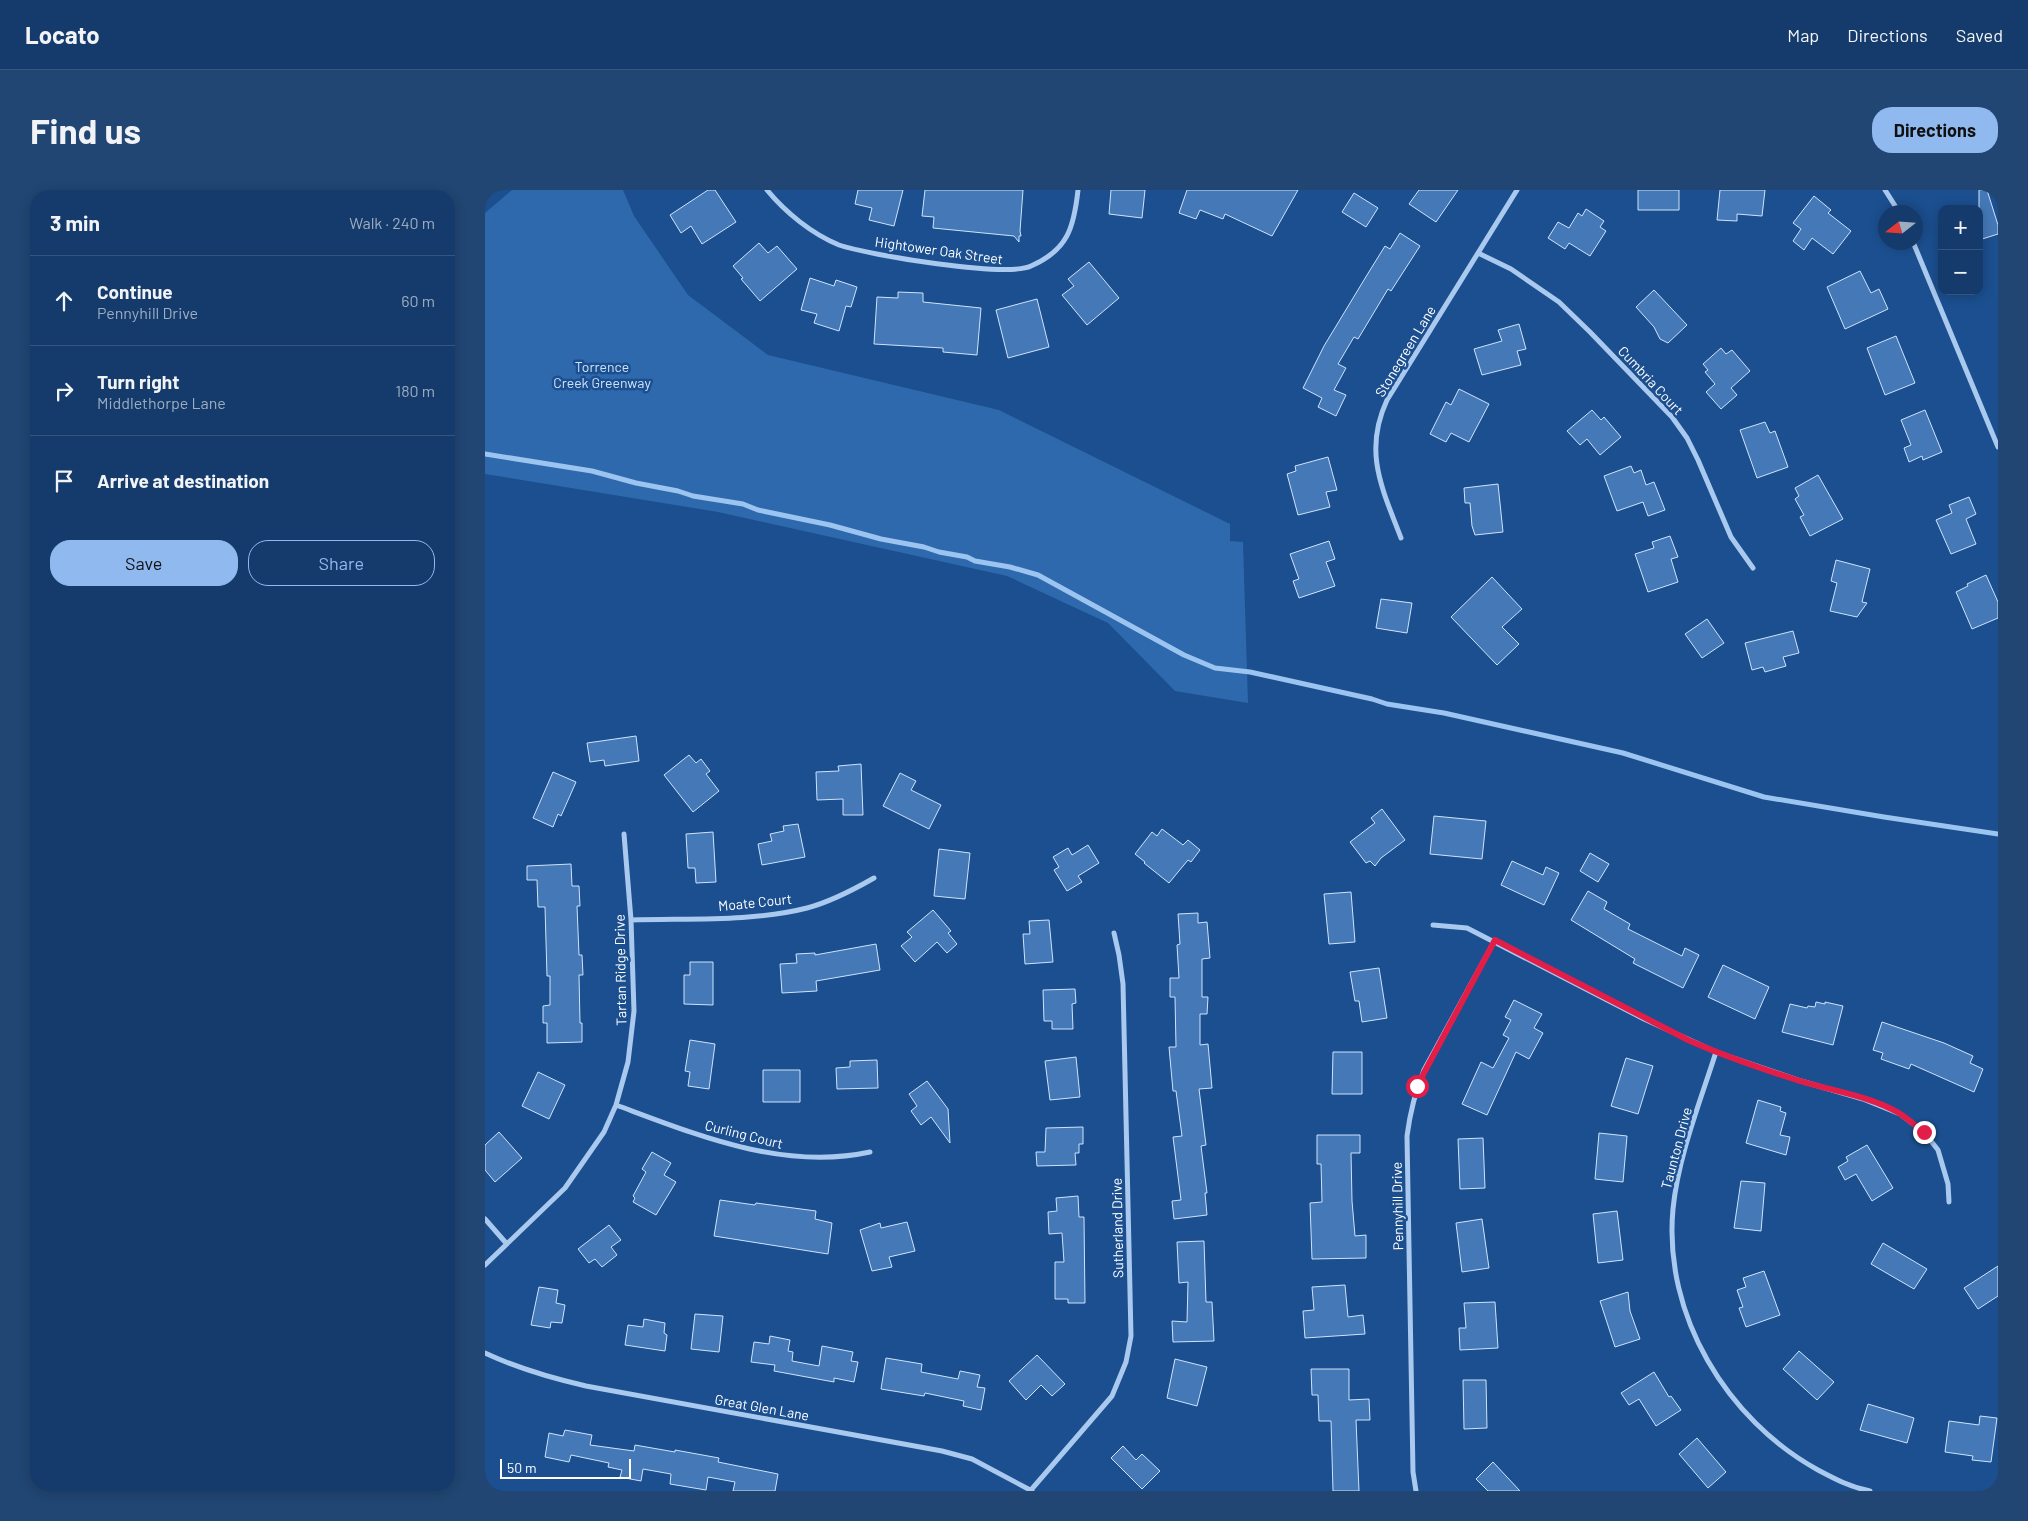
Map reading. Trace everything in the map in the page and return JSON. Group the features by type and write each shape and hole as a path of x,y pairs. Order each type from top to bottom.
{"street":[{"name":"Hightower Oak Street","path":"767,190 778,204 809,228 839,244 871,253 1009,271 1030,267 1050,255 1066,239 1075,220 1078,190"},
{"name":"Stonegreen Lane","path":"1401,538 1383,492 1375,453 1375,434 1380,414 1517,190"},
{"path":"1885,190 1895,205"},
{"path":"1916,250 1998,447"},
{"name":"Cumbria Court","path":"1478,252 1511,269 1559,302 1672,417 1687,438 1699,460 1731,537 1753,568"},
{"name":"Tartan Ridge Drive","path":"485,1265 565,1188 605,1132 616,1105 632,1035 634,1011 631,920 624,834"},
{"name":"Moate Court","path":"631,920 752,916 807,908 837,897 874,878"},
{"path":"1433,925 1467,928 1495,940 1644,1019 1716,1052 1801,1081 1863,1099 1900,1114 1924,1132 1938,1150 1948,1184 1949,1202"},
{"name":"Sutherland Drive","path":"1032,1491 1112,1396 1126,1362 1131,1336 1123,984 1114,933"},
{"name":"Pennyhill Drive","path":"1415,1491 1413,1472 1407,1146 1410,1112 1417,1086 1424,1070 1495,940"},
{"name":"Taunton Drive","path":"1716,1052 1678,1177 1673,1210 1672,1233 1676,1270 1681,1295 1696,1339 1713,1372 1731,1397 1757,1427 1805,1463 1844,1484 1870,1491"},
{"name":"Curling Court","path":"616,1105 727,1143 780,1155 828,1158 848,1157 871,1152"},
{"path":"485,1219 506,1243"},
{"name":"Great Glen Lane","path":"485,1353 510,1365 586,1386 943,1451 972,1460 1032,1491"},
{"path":"1842,1491 1844,1484"}],"green space":[{"name":"Torrence Creek Greenway","path":"512,190 623,190 634,216 688,295 768,355 999,410 1230,524 1230,541 1243,542 1248,703 1175,691 1108,623 1007,576 718,512 485,474 485,213"}],"building":[{"path":"708,190 715,190 736,222 702,244 691,226 681,233 670,215"},
{"path":"858,190 903,190 894,226 869,220 872,208 855,204"},
{"path":"925,190 1023,190 1021,236 1019,236 1019,242 1014,236 933,228 934,217 922,216"},
{"path":"1111,190 1145,190 1142,218 1109,214"},
{"path":"1187,190 1298,190 1272,236 1225,214 1223,219 1200,210 1196,219 1179,213"},
{"path":"1419,190 1458,190 1436,222 1409,204"},
{"path":"1638,190 1679,190 1679,210 1638,210"},
{"path":"1720,190 1765,190 1762,216 1737,214 1737,221 1717,220"},
{"path":"1979,190 1987,190 1998,225 1998,234 1983,239 1983,205 1979,205"},
{"path":"1354,193 1378,208 1366,227 1342,212"},
{"path":"1814,196 1831,210 1828,213 1851,231 1833,254 1812,238 1804,250 1793,241 1801,229 1793,223"},
{"path":"1586,209 1604,221 1600,227 1606,231 1590,256 1569,243 1565,249 1548,238 1558,222 1569,228 1578,213 1582,216"},
{"path":"1400,233 1420,246 1391,291 1388,289 1358,339 1354,337 1338,364 1346,368 1334,390 1346,395 1336,416 1318,407 1322,398 1303,388 1324,346 1385,246 1390,249"},
{"path":"759,243 768,253 777,246 797,269 760,301 741,279 743,278 733,266"},
{"path":"1089,262 1119,298 1087,325 1062,295 1074,286 1068,279"},
{"path":"1860,271 1871,293 1879,289 1888,309 1845,329 1827,287"},
{"path":"810,278 834,286 836,280 857,287 851,307 846,306 839,331 814,323 817,314 801,310"},
{"path":"1654,290 1687,325 1668,343 1660,339 1654,327 1636,307"},
{"path":"898,292 923,293 923,302 981,308 977,355 943,352 943,348 874,344 877,297 898,298"},
{"path":"1037,299 1049,347 1008,358 996,310"},
{"path":"1519,324 1526,349 1517,351 1521,365 1482,375 1474,349 1502,341 1498,330"},
{"path":"1896,336 1915,383 1885,395 1867,348"},
{"path":"1721,348 1726,354 1732,350 1750,371 1731,388 1737,395 1721,409 1706,392 1715,384 1705,372 1708,370 1703,364"},
{"path":"1459,389 1489,404 1469,442 1451,433 1446,442 1430,434 1446,402 1451,405"},
{"path":"1592,410 1601,420 1604,417 1621,437 1600,455 1587,439 1580,445 1567,431"},
{"path":"1925,410 1942,452 1923,460 1922,456 1909,462 1904,448 1911,445 1901,420"},
{"path":"1765,422 1770,433 1775,431 1788,467 1757,478 1740,430"},
{"path":"1328,457 1337,490 1326,492 1330,507 1298,515 1287,474 1296,471 1295,466"},
{"path":"1631,466 1634,473 1641,470 1646,485 1654,482 1665,510 1648,516 1643,502 1617,511 1604,476"},
{"path":"1818,475 1843,519 1810,536 1800,517 1804,515 1795,499 1799,496 1795,488"},
{"path":"1498,484 1503,532 1475,535 1472,526 1470,503 1465,503 1464,488"},
{"path":"1969,497 1976,514 1966,519 1976,544 1951,554 1936,520 1952,513 1949,505"},
{"path":"1670,536 1678,557 1671,559 1678,582 1648,592 1635,554 1654,548 1652,542"},
{"path":"1329,541 1335,559 1326,562 1335,586 1299,598 1293,581 1299,579 1290,554"},
{"path":"1836,560 1870,569 1862,602 1867,603 1857,617 1830,611 1837,583 1831,581"},
{"path":"1986,575 1998,602 1998,618 1972,629 1956,592 1968,586 1967,584"},
{"path":"1492,577 1522,609 1502,627 1519,644 1497,665 1451,617"},
{"path":"1381,599 1412,603 1407,633 1376,628"},
{"path":"1707,619 1724,643 1702,658 1685,634"},
{"path":"1793,631 1799,653 1783,657 1786,666 1765,672 1763,667 1752,670 1745,643"},
{"path":"636,736 639,761 605,766 604,760 590,762 587,743"},
{"path":"689,755 696,763 701,759 710,771 706,774 719,791 693,812 664,775"},
{"path":"861,764 863,815 843,815 843,799 817,800 816,772 839,771 838,766"},
{"path":"553,772 576,782 561,816 558,814 553,827 533,818"},
{"path":"900,773 916,781 911,790 941,805 929,829 883,806"},
{"path":"1382,809 1405,840 1381,858 1375,866 1370,861 1366,863 1350,842 1375,823 1371,818"},
{"path":"1434,816 1486,821 1482,859 1430,854"},
{"path":"798,824 805,857 762,865 758,844 772,841 770,834 784,831 783,826"},
{"path":"1162,829 1183,845 1188,840 1200,850 1191,862 1188,860 1169,883 1135,854 1152,832 1157,836"},
{"path":"713,832 716,882 696,883 695,868 688,868 686,834"},
{"path":"1088,845 1099,863 1078,876 1082,882 1067,891 1054,870 1059,867 1053,857 1068,848 1072,855"},
{"path":"939,849 970,853 965,899 934,896"},
{"path":"1590,853 1609,864 1598,882 1580,871"},
{"path":"1512,861 1543,875 1546,867 1559,873 1544,905 1501,885"},
{"path":"571,864 572,886 579,886 580,906 577,906 579,955 582,955 583,975 579,975 582,1042 547,1043 547,1023 543,1023 543,1006 550,1005 550,976 547,976 545,907 538,907 537,880 527,880 527,866"},
{"path":"1588,891 1607,902 1604,909 1630,924 1628,929 1682,956 1685,948 1699,955 1683,988 1633,963 1635,959 1571,920"},
{"path":"1351,892 1355,942 1329,944 1324,894"},
{"path":"933,910 951,931 948,933 957,944 947,953 937,942 915,962 901,946 912,937 907,932"},
{"path":"1198,913 1198,923 1207,922 1210,958 1202,959 1202,997 1208,997 1207,1014 1200,1014 1200,1045 1208,1044 1212,1088 1199,1089 1206,1145 1201,1146 1207,1193 1205,1193 1207,1215 1174,1219 1172,1201 1181,1200 1173,1137 1182,1136 1176,1091 1173,1091 1169,1047 1176,1047 1175,997 1170,997 1170,978 1179,978 1177,945 1180,944 1178,914"},
{"path":"1049,920 1053,962 1025,964 1023,934 1030,934 1029,921"},
{"path":"876,944 880,970 816,981 817,991 782,993 780,964 797,963 796,954 815,953 815,955"},
{"path":"690,962 713,962 713,1005 684,1004 684,975 690,975"},
{"path":"1723,965 1769,987 1755,1019 1708,997"},
{"path":"1379,968 1387,1018 1362,1022 1359,1001 1355,1001 1350,972"},
{"path":"1075,989 1076,1003 1072,1004 1073,1029 1052,1029 1052,1021 1044,1021 1043,990"},
{"path":"1514,1000 1542,1014 1534,1028 1543,1033 1529,1059 1516,1052 1487,1115 1462,1104 1481,1062 1493,1068 1509,1038 1503,1035 1511,1020 1505,1017"},
{"path":"1816,1002 1843,1006 1833,1045 1782,1032 1790,1004 1807,1008 1808,1006 1815,1007"},
{"path":"1882,1022 1944,1043 1973,1056 1970,1063 1983,1069 1974,1092 1911,1064 1909,1069 1881,1059 1883,1053 1873,1050"},
{"path":"690,1040 715,1044 709,1089 688,1086 690,1072 685,1071"},
{"path":"1333,1052 1362,1052 1362,1094 1332,1094"},
{"path":"1076,1057 1080,1097 1050,1100 1045,1061"},
{"path":"1626,1058 1653,1066 1638,1114 1611,1106"},
{"path":"877,1060 878,1088 837,1089 836,1068 850,1067 850,1061"},
{"path":"763,1070 800,1070 800,1102 763,1102"},
{"path":"538,1072 565,1085 549,1119 522,1106"},
{"path":"927,1081 948,1109 950,1143 931,1117 921,1125 911,1111 917,1106 909,1094"},
{"path":"1758,1100 1781,1107 1780,1111 1786,1113 1780,1135 1790,1137 1786,1155 1746,1143"},
{"path":"1083,1127 1083,1144 1079,1144 1079,1153 1075,1153 1076,1165 1037,1166 1036,1152 1045,1152 1046,1128"},
{"path":"499,1132 522,1158 495,1182 485,1170 485,1145"},
{"path":"1599,1133 1627,1136 1623,1182 1595,1179"},
{"path":"1317,1135 1360,1135 1360,1153 1351,1153 1352,1201 1355,1236 1366,1235 1366,1258 1312,1259 1310,1203 1322,1202 1321,1164 1317,1164"},
{"path":"1483,1138 1485,1188 1460,1189 1458,1139"},
{"path":"1867,1145 1893,1188 1872,1201 1856,1174 1845,1180 1838,1167 1848,1161 1846,1157"},
{"path":"652,1152 671,1163 664,1175 676,1182 656,1215 633,1202 635,1198 633,1196 646,1172 642,1169"},
{"path":"1741,1181 1765,1183 1761,1231 1734,1228"},
{"path":"1078,1196 1079,1217 1084,1217 1085,1303 1068,1303 1068,1299 1055,1299 1055,1262 1064,1262 1062,1233 1049,1234 1048,1212 1057,1211 1056,1198"},
{"path":"720,1200 816,1211 815,1219 832,1223 828,1254 714,1236"},
{"path":"1617,1211 1623,1260 1598,1263 1593,1214"},
{"path":"1482,1219 1489,1268 1462,1272 1456,1223"},
{"path":"907,1222 915,1251 889,1257 892,1267 872,1271 860,1230 880,1223 881,1228"},
{"path":"609,1225 621,1240 611,1247 617,1255 602,1267 595,1259 589,1263 578,1249"},
{"path":"1204,1241 1206,1302 1212,1302 1214,1341 1173,1342 1172,1321 1187,1322 1188,1282 1179,1283 1177,1242"},
{"path":"1883,1243 1927,1269 1914,1289 1871,1264"},
{"path":"1998,1266 1998,1296 1978,1309 1964,1288"},
{"path":"1764,1271 1780,1315 1746,1327 1739,1308 1743,1307 1737,1290 1746,1287 1743,1278"},
{"path":"1345,1285 1348,1317 1363,1315 1365,1334 1305,1338 1303,1311 1314,1310 1312,1287"},
{"path":"539,1287 558,1290 556,1303 565,1305 562,1323 551,1322 550,1328 531,1325"},
{"path":"1628,1292 1630,1311 1640,1339 1615,1347 1600,1301"},
{"path":"1495,1302 1498,1348 1460,1350 1459,1328 1466,1328 1464,1303"},
{"path":"695,1314 723,1316 719,1352 691,1349"},
{"path":"644,1319 665,1323 664,1333 667,1335 665,1351 625,1345 628,1325 643,1327"},
{"path":"770,1336 790,1340 788,1351 793,1352 792,1361 819,1366 822,1346 853,1352 851,1361 858,1362 854,1382 834,1378 834,1382 774,1371 775,1365 751,1362 754,1342 769,1344"},
{"path":"1799,1351 1834,1382 1817,1400 1783,1369"},
{"path":"1037,1355 1065,1384 1052,1396 1041,1385 1026,1400 1009,1381"},
{"path":"886,1358 922,1364 921,1372 958,1379 960,1371 980,1375 977,1387 985,1388 981,1410 963,1406 964,1401 925,1393 924,1396 881,1389"},
{"path":"1175,1359 1207,1367 1197,1406 1167,1398"},
{"path":"1311,1369 1349,1369 1349,1400 1369,1399 1370,1420 1356,1420 1359,1491 1333,1491 1331,1421 1319,1421 1318,1395 1312,1395"},
{"path":"1654,1372 1669,1397 1671,1396 1681,1410 1656,1426 1639,1399 1629,1405 1621,1393"},
{"path":"1463,1380 1486,1380 1487,1428 1464,1429"},
{"path":"1868,1404 1914,1418 1907,1443 1860,1430"},
{"path":"1980,1416 1997,1418 1991,1462 1972,1460 1973,1456 1945,1452 1949,1421 1979,1425"},
{"path":"565,1430 592,1435 590,1445 634,1451 635,1445 675,1452 675,1450 719,1458 718,1462 778,1474 775,1491 733,1491 735,1482 708,1477 706,1490 670,1484 671,1474 643,1469 641,1481 620,1477 622,1470 608,1467 609,1463 571,1455 569,1462 545,1457 549,1433 563,1436"},
{"path":"1697,1438 1726,1472 1708,1488 1679,1454"},
{"path":"1123,1446 1136,1460 1142,1454 1160,1471 1142,1489 1111,1458"},
{"path":"1493,1462 1520,1491 1488,1491 1476,1479"}],"waterway":[{"path":"485,454 592,471 693,496 743,504 758,510 830,525 881,539 924,547 1038,575 1184,655 1215,668 1250,672 1387,704 1444,713 1623,753 1764,797 1998,834"}],"route":[{"path":"1417,1086 1495,940 1644,1019 1688,1040 1716,1052 1801,1081 1889,1108 1924,1132"}]}
